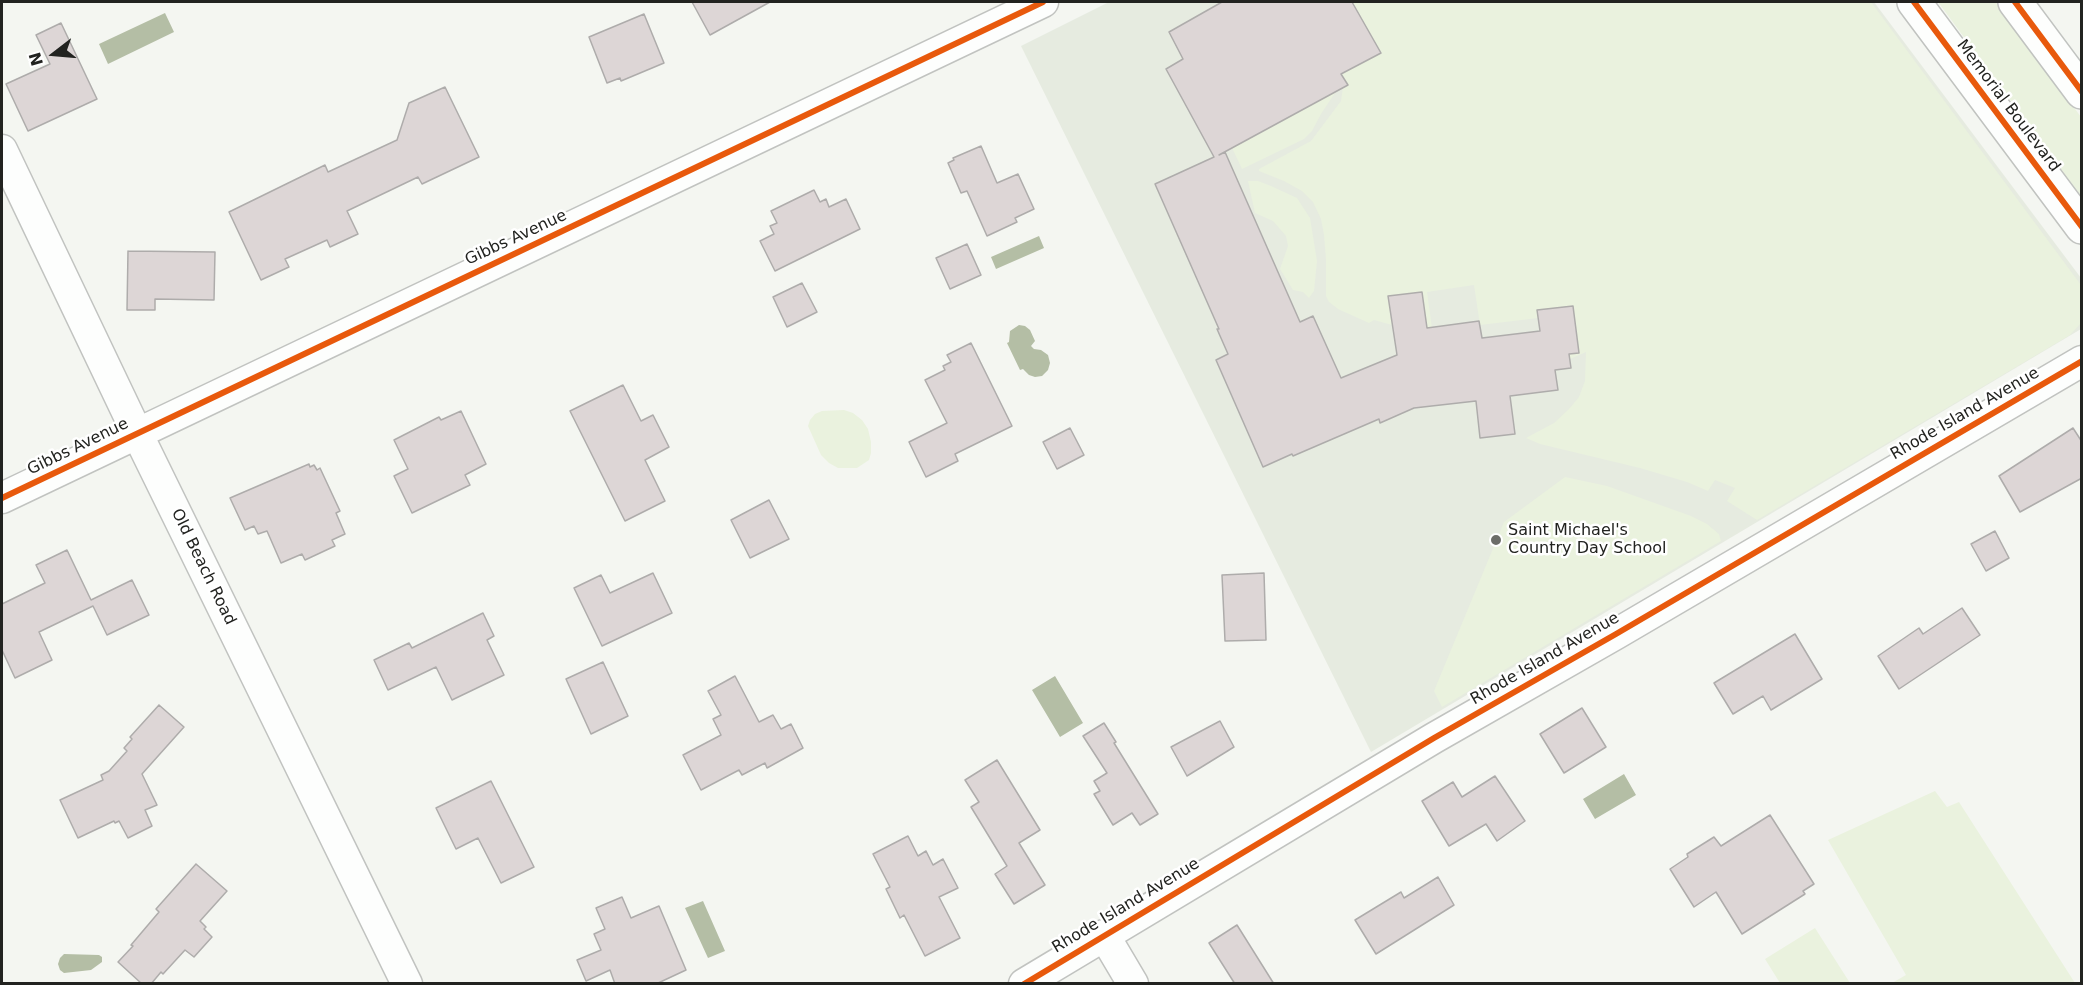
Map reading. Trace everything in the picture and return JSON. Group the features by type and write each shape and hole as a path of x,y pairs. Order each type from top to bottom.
{"main road":[{"name":"Memorial Boulevard","path":"1914,2 2082,228"},
{"path":"2015,2 2082,92"}],"street":[{"name":"Gibbs Avenue","path":"2,498 1043,2"},
{"name":"Old Beach Road","path":"2,150 137,433 407,984"},
{"name":"Rhode Island Avenue","path":"1024,984 1434,738 2082,361"},
{"path":"1104,935 1133,984"}],"shaded area":[{"name":"Saint Michael's Country Day School","path":"1109,2 1874,2 2081,278 2081,329 1371,752 1021,46"},
{"path":"1352,2 1871,2 2081,285 2081,323 2070,335 1757,520 1727,501 1735,488 1715,480 1708,491 1640,468 1540,444 1526,438 1554,423 1569,409 1579,397 1585,381 1586,352 1570,359 1569,354 1579,352 1573,306 1537,310 1538,318 1480,325 1474,285 1427,292 1432,328 1427,328 1422,292 1389,296 1392,325 1374,320 1369,323 1338,309 1329,302 1326,296 1324,235 1321,219 1313,202 1302,191 1259,171 1311,141 1341,101 1343,87 1347,85 1341,74 1381,52"},
{"path":"1938,2 1996,2 2081,117 2081,196"},
{"path":"165,13 174,32 108,64 99,44"},
{"path":"1337,90 1312,131 1304,139 1242,169 1232,148"},
{"path":"1248,181 1258,181 1297,198 1310,218 1317,261 1314,291 1309,298 1303,292 1293,290 1280,269 1288,246 1286,236 1273,221 1255,213"},
{"path":"1039,236 1044,248 996,269 991,257"},
{"path":"1019,325 1030,330 1035,341 1031,346 1048,355 1050,363 1048,370 1042,376 1035,377 1023,369 1020,370 1007,343 1010,331"},
{"path":"844,410 862,420 868,429 871,442 869,460 857,468 838,468 829,463 821,455 808,426 815,414 822,411"},
{"path":"1565,477 1607,486 1691,516 1707,524 1719,534 1721,541 1442,707 1434,691 1504,522"},
{"path":"1055,676 1083,723 1060,737 1032,690"},
{"path":"1624,774 1636,795 1595,819 1583,799"},
{"path":"1935,791 1947,807 1959,802 2075,983 1892,983 1906,975 1828,840"},
{"path":"703,901 725,951 708,958 685,908"},
{"path":"1815,928 1850,983 1780,983 1765,959"},
{"path":"64,954 99,955 102,957 102,962 91,970 64,973 58,964"}],"building":[{"path":"692,2 770,2 710,35"},
{"path":"1222,2 1352,2 1381,53 1341,74 1348,85 1219,155 1225,152 1300,322 1313,316 1341,378 1397,355 1388,296 1422,292 1427,328 1479,321 1482,338 1540,331 1537,310 1573,306 1579,353 1569,354 1571,368 1555,370 1558,390 1510,396 1515,434 1480,438 1476,401 1414,408 1380,423 1379,419 1263,467 1216,360 1228,354 1217,329 1219,329 1155,184 1214,157 1166,69 1183,59 1169,32"},
{"path":"644,14 664,63 621,81 620,78 607,83 589,37"},
{"path":"61,23 97,99 28,131 6,84 50,64 36,35"},
{"path":"445,87 479,157 422,184 418,177 347,211 358,234 330,247 327,240 285,259 289,267 261,280 229,212 325,165 328,172 397,140 409,103"},
{"path":"981,146 997,183 1018,174 1034,209 1015,218 1017,222 987,236 967,191 961,193 948,163 954,160 953,158"},
{"path":"814,190 820,202 826,199 829,207 846,199 860,229 775,271 760,241 774,234 770,226 777,223 771,211"},
{"path":"967,244 981,275 950,289 936,258"},
{"path":"128,251 215,252 214,300 155,299 155,310 127,310"},
{"path":"802,283 817,312 787,327 773,297"},
{"path":"971,343 1012,426 955,454 958,461 926,477 909,442 947,423 925,380 945,370 943,366 951,362 947,355"},
{"path":"623,385 641,421 653,415 669,447 645,460 665,501 625,521 570,411"},
{"path":"461,411 486,464 465,475 470,485 412,513 394,476 408,469 394,440 439,417 441,420"},
{"path":"1070,428 1084,455 1057,469 1043,442"},
{"path":"2073,428 2082,442 2082,478 2020,512 1999,476"},
{"path":"309,464 310,467 314,465 317,470 320,468 340,511 336,513 345,534 332,540 335,546 305,560 302,554 281,563 267,531 258,534 254,526 245,530 230,498"},
{"path":"769,500 789,539 750,558 731,520"},
{"path":"1995,531 2009,558 1986,571 1971,544"},
{"path":"67,550 91,600 132,580 149,615 107,635 93,606 39,632 52,660 15,678 2,650 2,604 45,583 36,565"},
{"path":"653,573 672,613 602,646 574,588 601,575 610,593"},
{"path":"1264,573 1266,640 1225,641 1222,575"},
{"path":"1962,608 1980,635 1899,689 1878,656 1919,628 1923,634"},
{"path":"483,613 494,636 487,640 504,675 452,700 436,667 388,690 374,660 409,643 412,648"},
{"path":"1795,634 1822,679 1771,710 1763,696 1733,714 1714,683"},
{"path":"603,662 628,716 591,734 566,679"},
{"path":"735,676 759,722 773,715 781,729 791,724 803,748 767,768 765,763 742,775 739,770 701,790 683,755 721,735 713,719 721,715 708,691"},
{"path":"159,705 184,727 142,774 157,805 145,810 152,826 128,838 119,821 115,823 114,821 78,838 60,800 103,780 101,775 109,771 127,751 124,748 132,739 130,737"},
{"path":"1582,708 1606,747 1564,773 1540,734"},
{"path":"1220,721 1234,747 1187,776 1171,747"},
{"path":"1104,723 1158,814 1140,825 1132,813 1113,825 1094,794 1100,791 1094,781 1107,773 1083,736"},
{"path":"997,760 1040,830 1019,843 1045,885 1014,904 995,874 1007,866 971,807 979,802 965,780"},
{"path":"1495,776 1525,821 1497,841 1486,824 1449,846 1422,801 1453,782 1462,797"},
{"path":"491,781 534,867 501,883 478,838 456,849 436,808"},
{"path":"1770,815 1814,884 1803,891 1805,894 1742,934 1716,892 1694,907 1670,869 1688,857 1687,854 1714,837 1721,846"},
{"path":"908,836 918,856 926,851 933,865 943,859 958,888 939,897 960,938 925,956 904,915 900,918 886,889 890,887 873,854"},
{"path":"196,864 227,891 200,921 212,937 194,957 185,950 151,984 142,984 118,962 159,912 156,909"},
{"path":"1438,877 1454,905 1376,954 1355,920 1401,892 1404,898"},
{"path":"622,897 631,918 659,906 686,970 656,984 615,984 610,970 586,981 577,960 601,950 594,934 605,929 596,908"},
{"path":"1237,925 1274,984 1235,984 1209,943"}],"cycle path":[{"path":"2,498 1043,2"},
{"path":"1914,2 2082,227"},
{"path":"2015,2 2082,92"},
{"path":"1024,984 1434,738 2082,361"}],"place":[{"name":"Saint Michael's Country Day School","path":"1496,540"}]}
